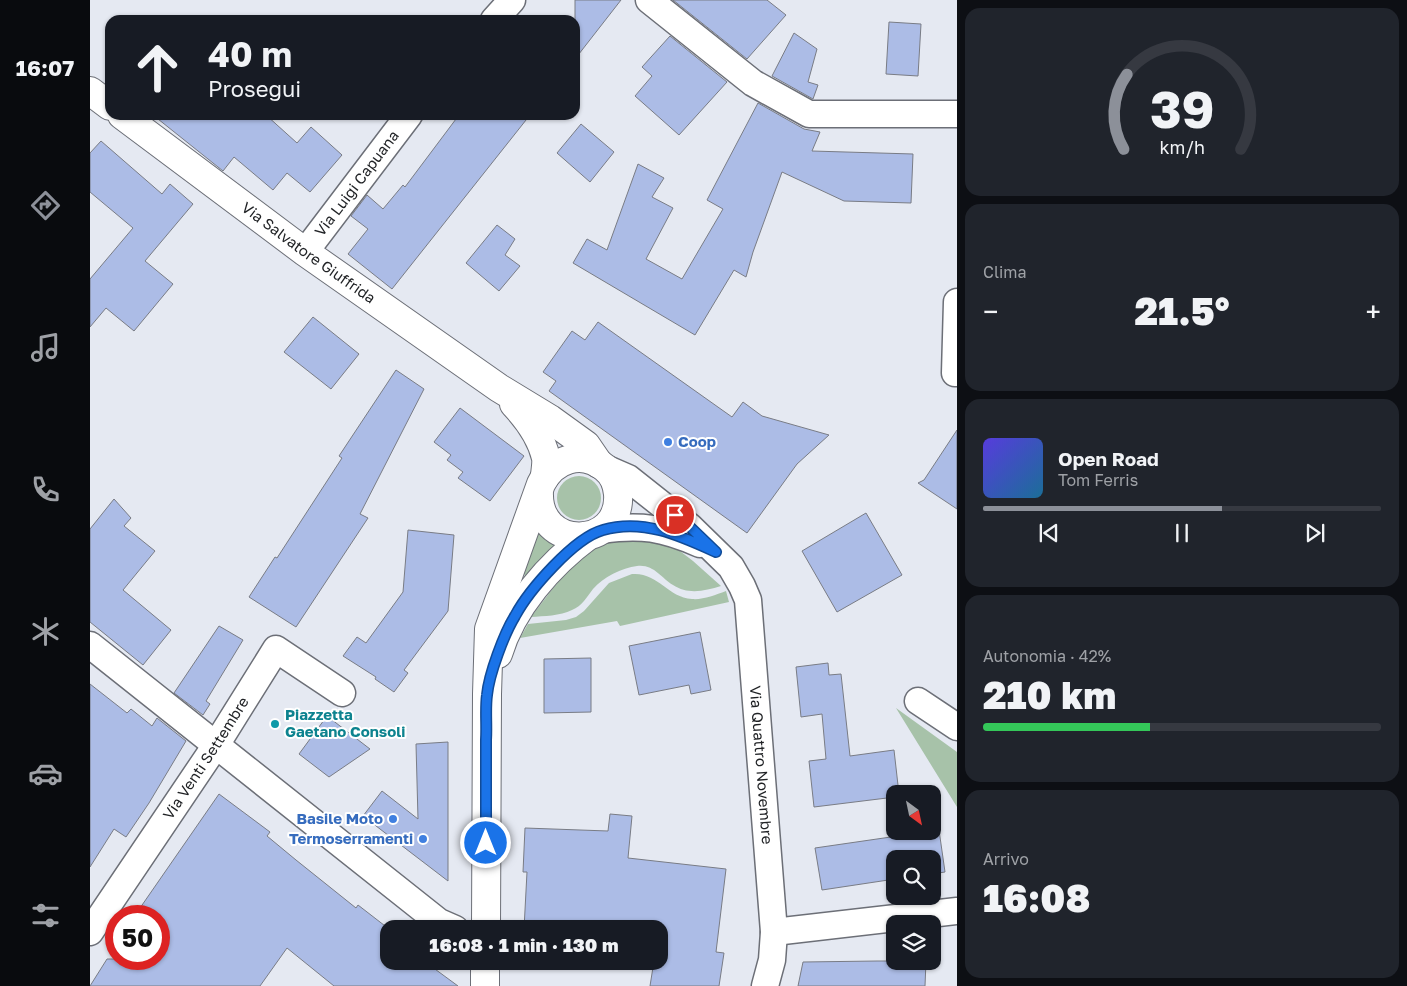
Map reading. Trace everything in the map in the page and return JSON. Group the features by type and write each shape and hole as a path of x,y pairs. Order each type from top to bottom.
{"main road":[{"path":"90,91 105,102"},
{"name":"Via Salvatore Giuffrida","path":"129,120 306,252 499,388"},
{"path":"487,694 500,648 515,615 568,551 613,518 618,504 617,488 611,474 602,466 586,445 550,419 499,388"},
{"path":"499,388 525,416 538,435 546,459 540,507 546,521 565,535 573,537 595,533"},
{"path":"486,920 489,629 542,484 555,466 569,459 585,458 602,466"},
{"path":"485,970 485,986"}],"street":[{"path":"498,15 512,0"},
{"path":"649,0 753,83 809,114 957,114"},
{"name":"Via Luigi Capuana","path":"306,252 405,120"},
{"path":"957,302 955,373 957,373"},
{"name":"Via Quattro Novembre","path":"602,466 628,478 690,527 731,568 748,600 774,932 772,960 765,986"},
{"path":"595,533 623,526 642,526 678,535 716,552"},
{"path":"90,645 436,920"},
{"name":"Via Venti Settembre","path":"90,932 216,744 276,650 342,694"},
{"path":"918,701 957,727"},
{"path":"774,932 957,911"}],"green space":[{"path":"583,476 595,482 600,489 600,507 595,514 588,519 575,520 567,517 560,510 557,494 560,486 567,479"},
{"path":"538,525 560,543 526,579 524,573 525,559"},
{"path":"634,536 676,548 721,586 703,591 685,590 673,585 653,569 637,566 619,571 607,577 593,589 581,604 572,610 557,615 531,617 563,576 583,557 607,543"},
{"path":"632,574 641,574 649,577 676,594 692,599 705,598 726,591 729,602 620,626 617,621 520,638 528,624 566,620 576,617 584,611 609,583"},
{"path":"896,708 957,752 957,807"}],"building":[{"path":"575,0 621,0 580,53 580,15 575,15"},
{"path":"673,0 767,0 786,15 747,59"},
{"path":"889,22 921,24 918,76 886,74"},
{"path":"794,33 817,49 808,82 818,85 813,99 772,76"},
{"path":"670,36 727,82 679,135 635,96 652,76 642,67"},
{"path":"758,103 804,129 820,132 812,151 913,154 911,203 844,201 782,172 746,277 734,270 695,335 573,263 587,239 607,250 638,164 664,178 652,197 673,208 646,259 682,279 723,209 707,200"},
{"path":"159,120 272,120 297,143 311,127 342,155 310,192 287,173 273,190 234,157 223,171"},
{"path":"455,120 526,120 392,289 348,254 368,229 351,216 367,195 383,209 403,185 405,187"},
{"path":"581,124 614,152 590,182 557,153"},
{"path":"101,141 162,194 170,184 193,204 145,261 173,284 134,331 106,308 90,327 90,279 133,228 90,192 90,153"},
{"path":"497,225 515,239 505,255 520,266 499,291 466,263"},
{"path":"313,317 359,354 331,389 284,352"},
{"path":"598,322 732,417 743,402 762,416 829,435 797,464 747,533 549,391 556,381 543,372 572,331 585,340"},
{"path":"396,370 424,389 360,514 368,518 296,627 249,597 275,557 277,558 342,458 339,456"},
{"path":"460,408 524,456 490,501 458,478 463,472 447,460 451,455 434,442"},
{"path":"957,430 957,509 918,483 924,480"},
{"path":"114,499 131,518 124,526 155,551 123,590 171,630 143,665 90,622 90,529"},
{"path":"866,513 902,575 837,612 802,551"},
{"path":"408,530 454,535 448,611 404,670 408,673 394,692 375,679 376,677 343,656 357,637 366,643 403,592"},
{"path":"219,626 243,640 206,701 210,704 203,715 174,693"},
{"path":"700,632 711,690 691,694 689,685 639,695 629,646"},
{"path":"591,658 591,712 544,713 544,659"},
{"path":"828,663 829,675 841,674 850,756 894,750 898,785 886,785 886,798 814,807 809,761 826,759 822,714 801,717 796,667"},
{"path":"90,684 127,713 131,709 152,726 157,718 186,741 126,837 114,829 90,867"},
{"path":"327,716 370,749 329,777 299,754"},
{"path":"448,742 448,881 363,816 382,791 418,819 416,744"},
{"path":"219,794 270,832 267,836 356,908 358,905 380,922 380,970 436,970 458,986 334,986 287,948 260,986 90,986 105,962 105,970 170,970 170,905 142,905"},
{"path":"610,814 632,816 628,858 726,869 716,952 724,953 719,986 650,986 653,970 668,970 668,920 524,920 527,872 523,872 525,828 608,831"},
{"path":"886,838 886,840 940,840 945,872 941,873 941,850 886,850 886,880 822,890 815,848"},
{"path":"886,961 886,970 926,970 925,986 798,986 803,962"}],"place":[{"name":"Coop","path":"668,442"},
{"name":"Piazzetta Gaetano Consoli","path":"275,724"},
{"name":"Basile Moto","path":"393,819"},
{"name":"Termoserramenti","path":"423,839"}],"route":[{"path":"486,843 487,694 500,648 515,615 568,551 588,536 602,530 623,526 642,526 678,535 716,552 675,515"}]}
